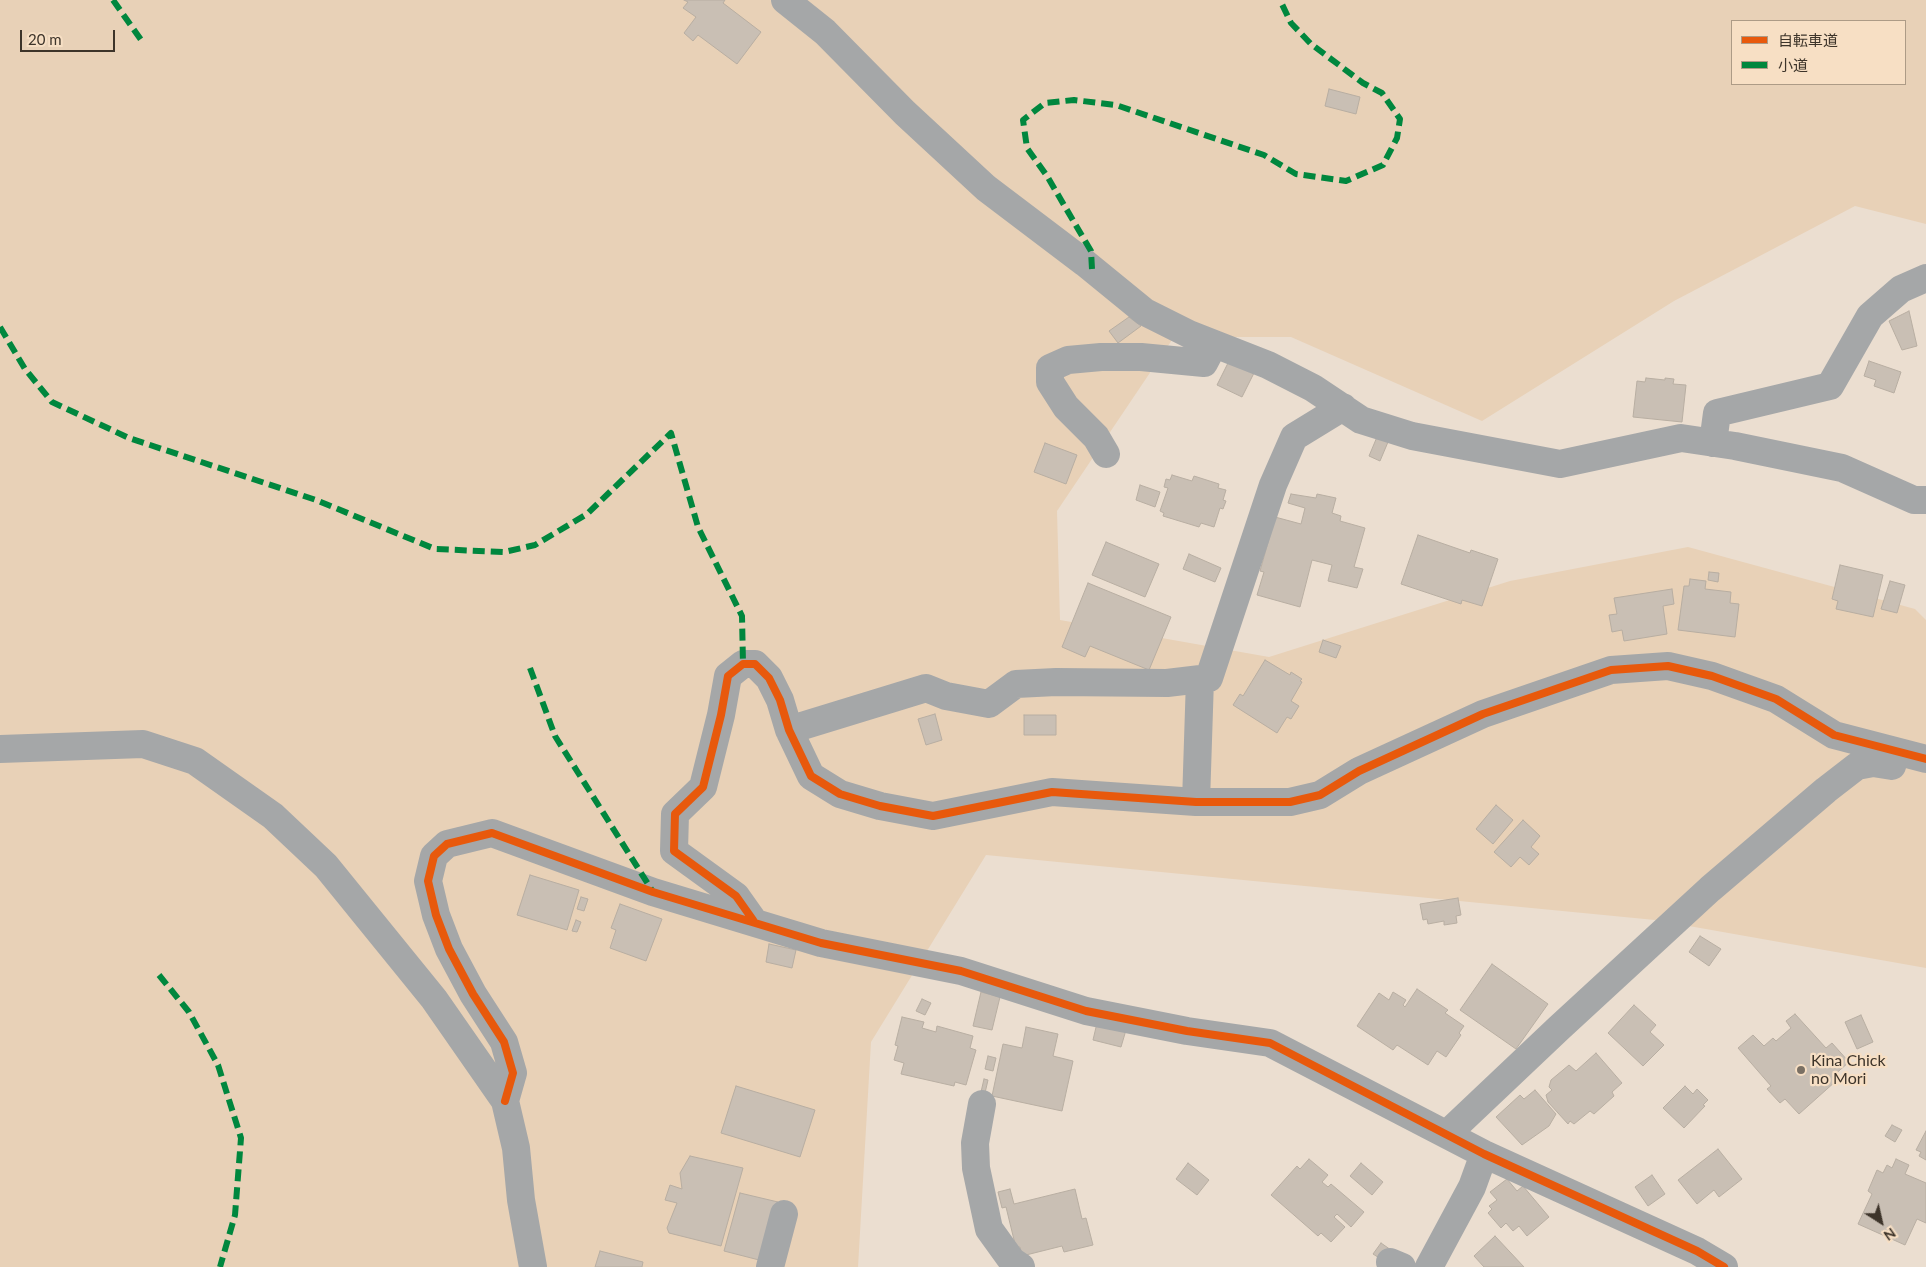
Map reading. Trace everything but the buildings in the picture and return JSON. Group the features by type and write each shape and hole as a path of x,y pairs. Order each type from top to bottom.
{"street":[{"path":"785,0 825,32 905,114 986,188 1085,263 1145,312 1214,344 1275,369 1313,388 1361,420 1412,436 1560,464 1681,438 1842,468 1914,500 1926,500"},
{"path":"1713,443 1717,412 1830,386 1870,316 1901,289 1926,278"},
{"path":"1106,454 1096,437 1066,406 1050,382 1050,368 1068,360 1101,357 1141,357 1204,363 1214,344"},
{"path":"789,730 926,688 946,696 989,704 1016,684 1056,682 1167,683 1209,678 1272,486 1294,437 1343,407"},
{"path":"753,920 736,896 674,850 675,814 703,787 721,716 728,676 743,664 754,664 768,678 780,700 789,730 811,776 840,794 880,806 933,816 1052,792 1196,802 1290,802 1320,795 1359,772 1483,714 1611,670 1668,666 1712,676 1776,699 1834,735 1926,759"},
{"path":"1196,802 1200,679"},
{"path":"0,749 144,744 195,761 273,816 326,866 434,999 505,1101 516,1148 521,1200 533,1267"},
{"path":"1447,1134 1710,889 1819,796 1857,766 1873,763 1892,766 1897,752"},
{"path":"505,1101 513,1073 504,1042 473,994 449,949 436,915 428,881 434,856 447,844 492,833 653,892 753,920 821,943 961,971 1086,1011 1187,1031 1270,1043 1484,1154 1697,1251 1724,1267"},
{"path":"982,1104 975,1143 976,1168 989,1229 1012,1261 1021,1267"},
{"path":"1429,1267 1472,1187 1484,1154"},
{"path":"770,1267 784,1214"}],"shaded area":[{"path":"0,0 1926,0 1926,224 1855,206 1674,301 1482,421 1291,337 1174,337 1057,511 1060,620 1269,657 1510,581 1688,547 1915,609 1926,620 1926,968 1655,920 986,855 871,1042 858,1267 0,1267"}],"marked path":[{"path":"113,0 144,44"},
{"path":"1092,269 1091,251 1047,176 1027,148 1023,120 1045,103 1074,100 1116,105 1264,155 1296,174 1346,181 1383,165 1397,138 1400,119 1382,93 1363,83 1311,44 1291,23 1280,0"},
{"path":"0,327 25,369 52,402 129,438 316,500 435,549 504,552 535,545 587,514 671,433 698,527 742,616 743,664"},
{"path":"530,668 555,736 653,892"},
{"path":"159,975 189,1012 218,1065 241,1138 235,1215 220,1267"}],"cycle path":[{"path":"753,920 736,896 674,851 675,814 703,787 721,715 728,676 743,664 755,664 769,678 780,700 789,730 811,776 840,794 880,806 933,816 1052,792 1196,802 1290,802 1320,795 1359,771 1483,714 1611,670 1668,666 1712,676 1776,699 1834,735 1926,759"},
{"path":"505,1101 513,1073 504,1042 473,994 449,949 436,915 428,881 434,856 447,844 492,833 653,892 821,943 961,971 1086,1011 1187,1031 1270,1043 1484,1154 1697,1251 1724,1267"}],"place":[{"name":"Kina Chick no Mori","path":"1801,1070"}]}
